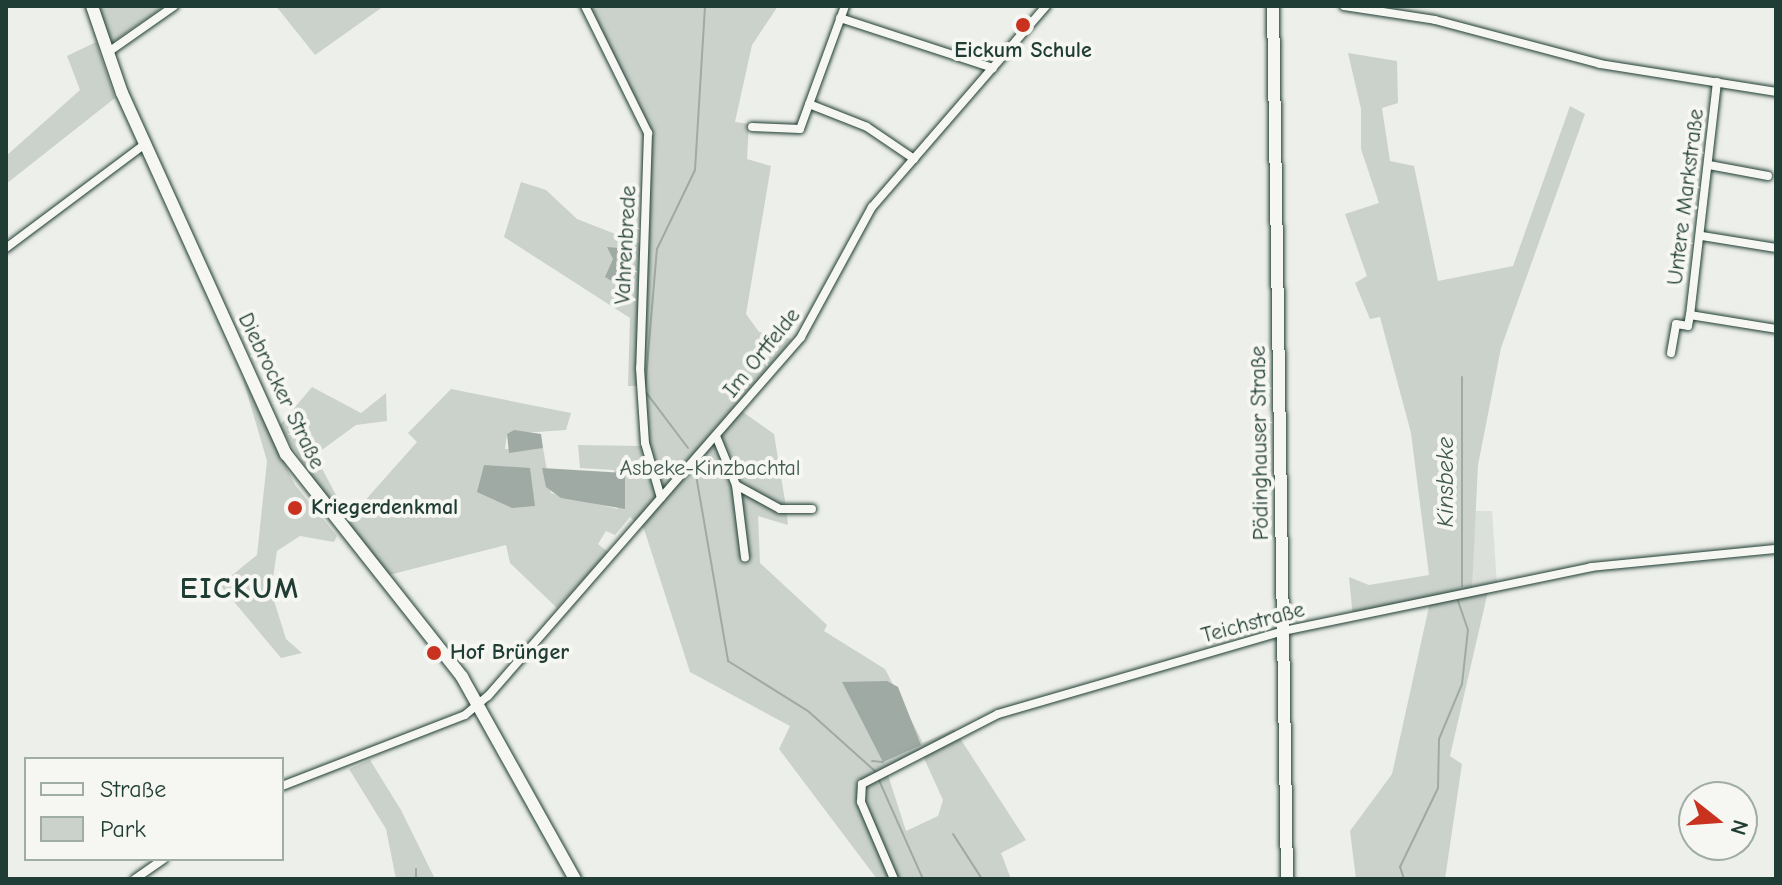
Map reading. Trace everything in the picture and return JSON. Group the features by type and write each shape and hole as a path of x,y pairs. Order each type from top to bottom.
{"main road":[{"name":"Diebrocker Straße","path":"92,6 107,53 145,144 301,481 478,705 575,879"},
{"name":"Pödinghauser Straße","path":"1273,6 1287,879"}],"street":[{"path":"107,53 174,6"},
{"name":"Vahrenbrede","path":"585,6 648,127 641,396 661,498"},
{"path":"752,127 797,131 845,6"},
{"name":"Im Ortfelde","path":"478,705 809,327 868,213 1046,6"},
{"path":"1344,6 1435,20 1600,64 1776,92"},
{"path":"840,18 993,68"},
{"name":"Untere Markstraße","path":"1671,353 1676,324 1688,326 1690,315 1702,236 1717,82"},
{"path":"809,104 867,127 914,159"},
{"path":"6,248 145,144"},
{"path":"1709,165 1768,176"},
{"path":"1702,236 1776,248"},
{"name":"Untere Markstraße","path":"1690,315 1776,329"},
{"path":"716,436 736,485 745,557"},
{"path":"736,485 780,509 812,509"},
{"name":"Teichstraße","path":"894,879 861,802 870,775 998,714 1283,631 1591,567 1776,549"},
{"path":"284,785 478,705"},
{"path":"135,879 161,861"}],"shaded area":[{"path":"607,247 629,249 620,286 605,277 613,259"},
{"path":"514,430 541,434 543,448 509,453 507,434"},
{"path":"484,465 530,468 535,506 512,508 477,492"},
{"path":"542,468 625,473 625,509 561,498 546,487"},
{"path":"1474,511 1492,511 1497,585 1472,590"},
{"path":"887,681 898,687 921,745 883,762 842,682"}],"green space":[{"path":"98,6 165,6 110,44"},
{"path":"276,6 384,6 315,55"},
{"name":"Asbeke-Kinzbachtal","path":"587,6 778,6 752,45 735,122 749,124 747,159 771,166 746,314 759,332 792,339 736,407 774,434 786,507 788,525 758,516 760,563 827,625 824,631 885,669 923,743 954,729 1026,840 1001,853 1011,879 877,879 779,749 790,726 690,672 644,529 630,517 615,535 606,531 598,544 608,552 557,608 510,563 506,545 389,575 345,523 417,442 408,433 451,389 571,413 566,430 507,434 505,449 543,448 551,493 618,509 614,470 580,468 578,445 641,446 638,386 628,386 630,318 504,237 521,182 546,190 577,219 641,244 643,127","holes":["923,756 943,800 938,816 906,831 887,772"]},
{"path":"96,42 115,98 6,184 6,156 80,90 67,56"},
{"path":"1348,53 1397,61 1398,103 1382,108 1390,161 1414,166 1438,281 1513,266 1570,106 1585,114 1501,348 1478,465 1472,590 1489,587 1450,756 1462,764 1445,879 1356,879 1350,831 1392,774 1430,602 1353,618 1349,577 1369,585 1429,575 1411,433 1380,317 1370,319 1355,283 1367,276 1345,214 1379,203 1361,149 1361,109"},
{"path":"242,376 295,485 337,536 334,542 300,536 277,551 271,591 286,639 302,653 281,658 220,585 257,555 267,461"},
{"path":"312,387 361,413 386,393 387,421 356,425 315,455 338,499 330,505 279,426"},
{"path":"370,760 401,810 435,879 396,879 386,829 349,769"}],"waterway":[{"path":"688,448 645,391 657,249 695,170 705,6"},
{"name":"Kinsbeke","path":"1462,377 1462,586"},
{"path":"696,475 728,661 808,711 876,772"},
{"name":"Kinsbeke","path":"1404,879 1400,867 1438,788 1439,739 1462,684 1468,630 1458,601"},
{"path":"872,761 883,762"},
{"path":"878,778 923,879"},
{"path":"953,834 982,879"},
{"path":"416,869 416,879"}],"place":[{"name":"Eickum Schule","path":"1023,25"},
{"name":"Kriegerdenkmal","path":"295,508"},
{"name":"Hof Brünger","path":"434,653"}],"district":[{"name":"EICKUM","path":"240,589"}]}
